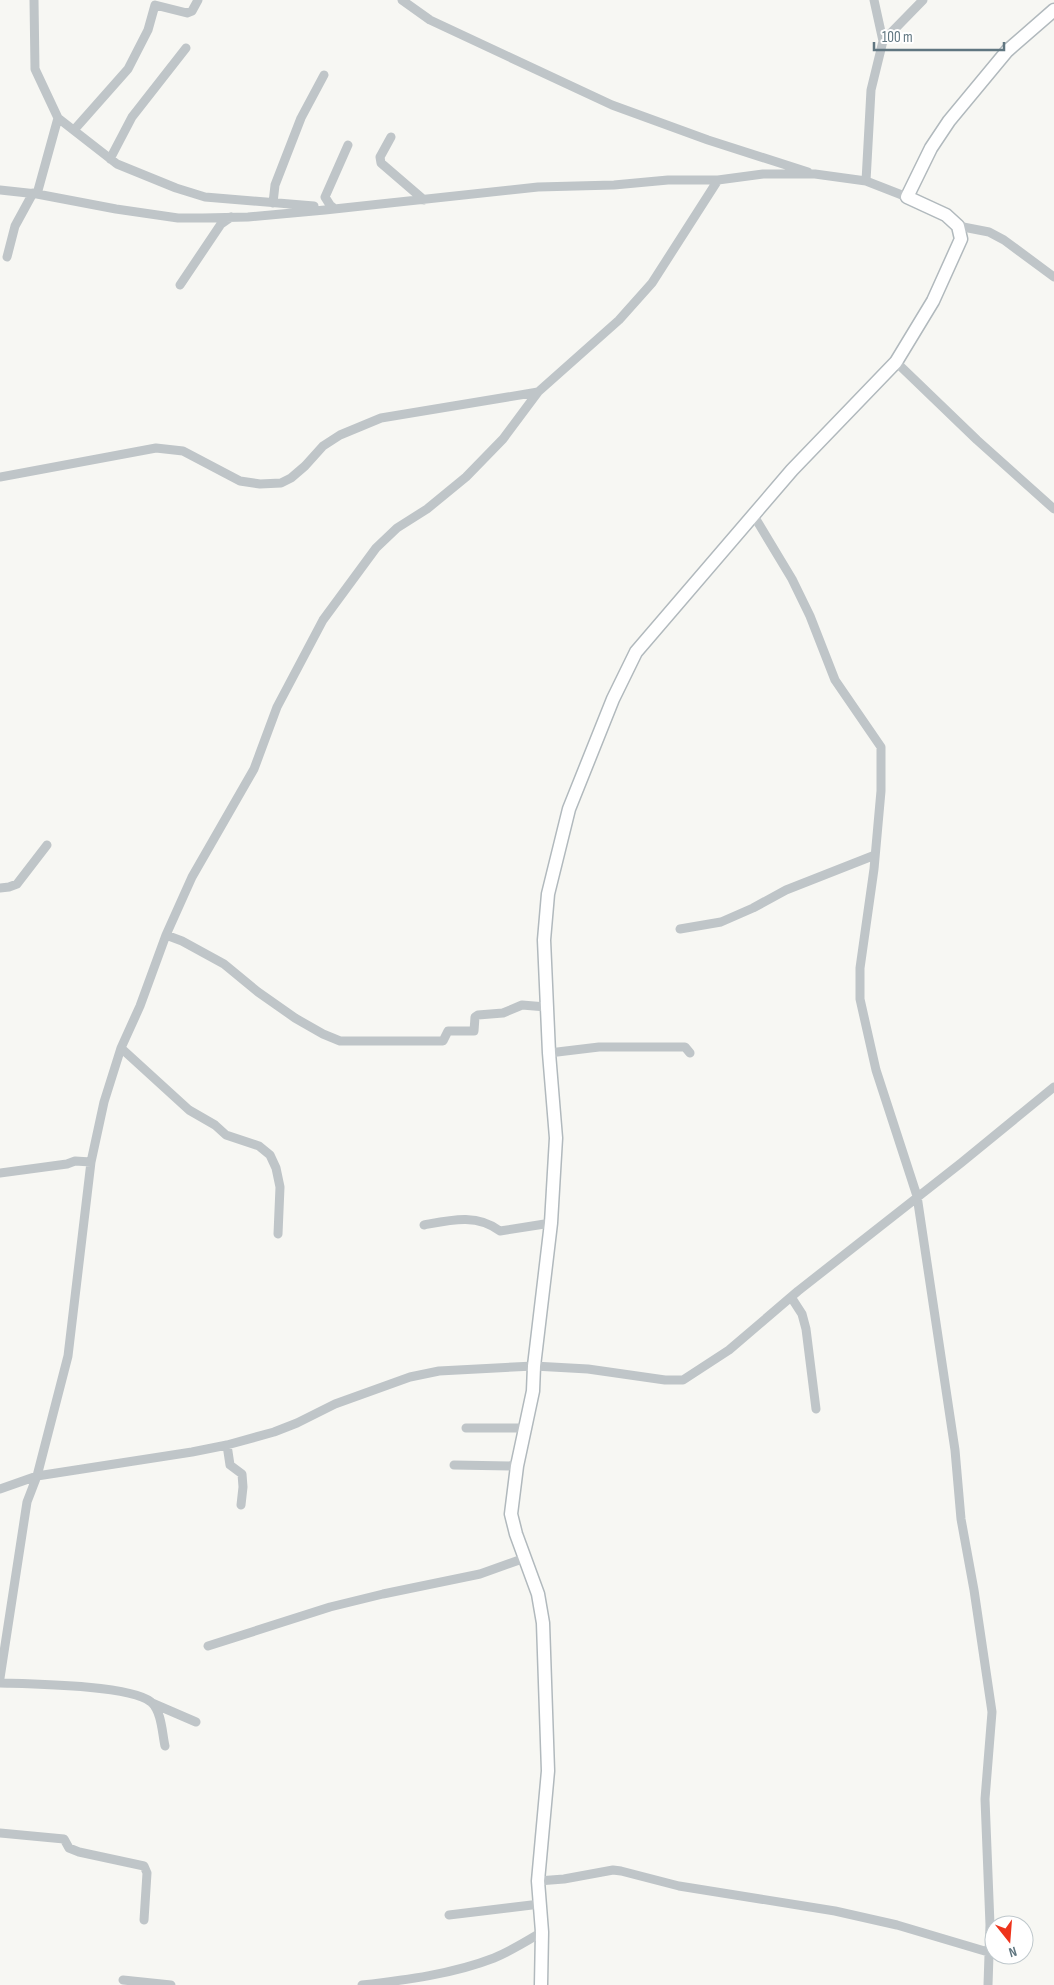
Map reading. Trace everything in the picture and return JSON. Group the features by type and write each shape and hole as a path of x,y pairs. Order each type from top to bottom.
{"street":[{"path":"34,0 35,69 58,118 110,159 138,173 205,197 315,206 325,210"},
{"path":"74,130 128,69 148,30 156,5 187,13 192,11 198,0"},
{"path":"402,0 430,20 612,105 708,140 815,174"},
{"path":"866,181 871,90 883,41 874,0"},
{"path":"883,41 923,0"},
{"path":"907,197 931,148 949,122 1006,51 1053,14"},
{"path":"110,159 132,116 186,48"},
{"path":"273,203 275,185 301,118 324,75"},
{"path":"7,257 15,226 35,193 58,118"},
{"path":"391,137 380,157 381,163 424,200"},
{"path":"335,209 330,205 326,197 328,187 348,145"},
{"path":"0,190 35,193 116,209 178,218 232,217 325,210 538,187 614,185 668,180 718,180 763,174 815,174 866,181 946,215 958,226 961,240 956,255 933,301 896,362 792,470 636,652 613,699 569,809 548,894 544,940 546,1006 556,1138 551,1223 534,1366 533,1391 517,1466 511,1514 538,1594 543,1623 548,1771 538,1880 542,1932 541,1985"},
{"path":"0,1678 26,1502 37,1476 68,1356 91,1162 104,1102 121,1048 140,1006 166,935 192,877 254,768 277,707 323,620 376,548 397,528 427,509 466,477 503,439 538,392 620,320 652,283 718,180"},
{"path":"180,285 221,224 232,217"},
{"path":"958,226 989,232 1052,272"},
{"path":"896,362 977,440 1054,509"},
{"path":"0,477 156,448 183,451 219,472 240,481 260,484 281,483 298,472 323,446 340,435 381,418 538,392"},
{"path":"754,516 792,579 824,647 835,680 881,747 881,791 875,855 860,968 860,1000 876,1070 917,1196 955,1450 961,1519 974,1590 992,1712 985,1799 990,1915"},
{"path":"0,888 17,884 48,845"},
{"path":"680,929 721,922 753,908 786,890 875,855"},
{"path":"166,935 182,941 224,964 258,992 295,1018 323,1034 340,1041 443,1041 448,1031 474,1031 475,1017 478,1014 503,1013 522,1005 546,1006"},
{"path":"549,1054 599,1047 661,1046 685,1047 690,1053"},
{"path":"121,1048 189,1110 215,1124 226,1135 259,1146 270,1155 276,1168 280,1187 278,1234"},
{"path":"0,1489 37,1476 227,1445 282,1429 335,1404 439,1370 534,1366 588,1369 665,1380 683,1380 729,1350 791,1297 1054,1087"},
{"path":"0,1172 67,1164 75,1161 91,1162"},
{"path":"424,1225 460,1219 473,1219 490,1224 500,1231 551,1223"},
{"path":"791,1297 802,1314 806,1329 816,1409"},
{"path":"466,1428 525,1428"},
{"path":"227,1445 232,1467 242,1474 241,1505"},
{"path":"454,1465 517,1466"},
{"path":"208,1646 330,1607 480,1574 525,1558"},
{"path":"0,1683 105,1689 142,1697 196,1722"},
{"path":"152,1703 158,1711 164,1746"},
{"path":"0,1834 64,1839 69,1848 79,1852 144,1866 147,1873 144,1920"},
{"path":"538,1880 564,1879 613,1870 621,1871 679,1886 835,1911 897,1925 984,1951"},
{"path":"449,1915 540,1904"},
{"path":"362,1985 420,1977 465,1966 495,1957 542,1932"},
{"path":"988,1965 988,1985"},
{"path":"123,1980 171,1985"}]}
